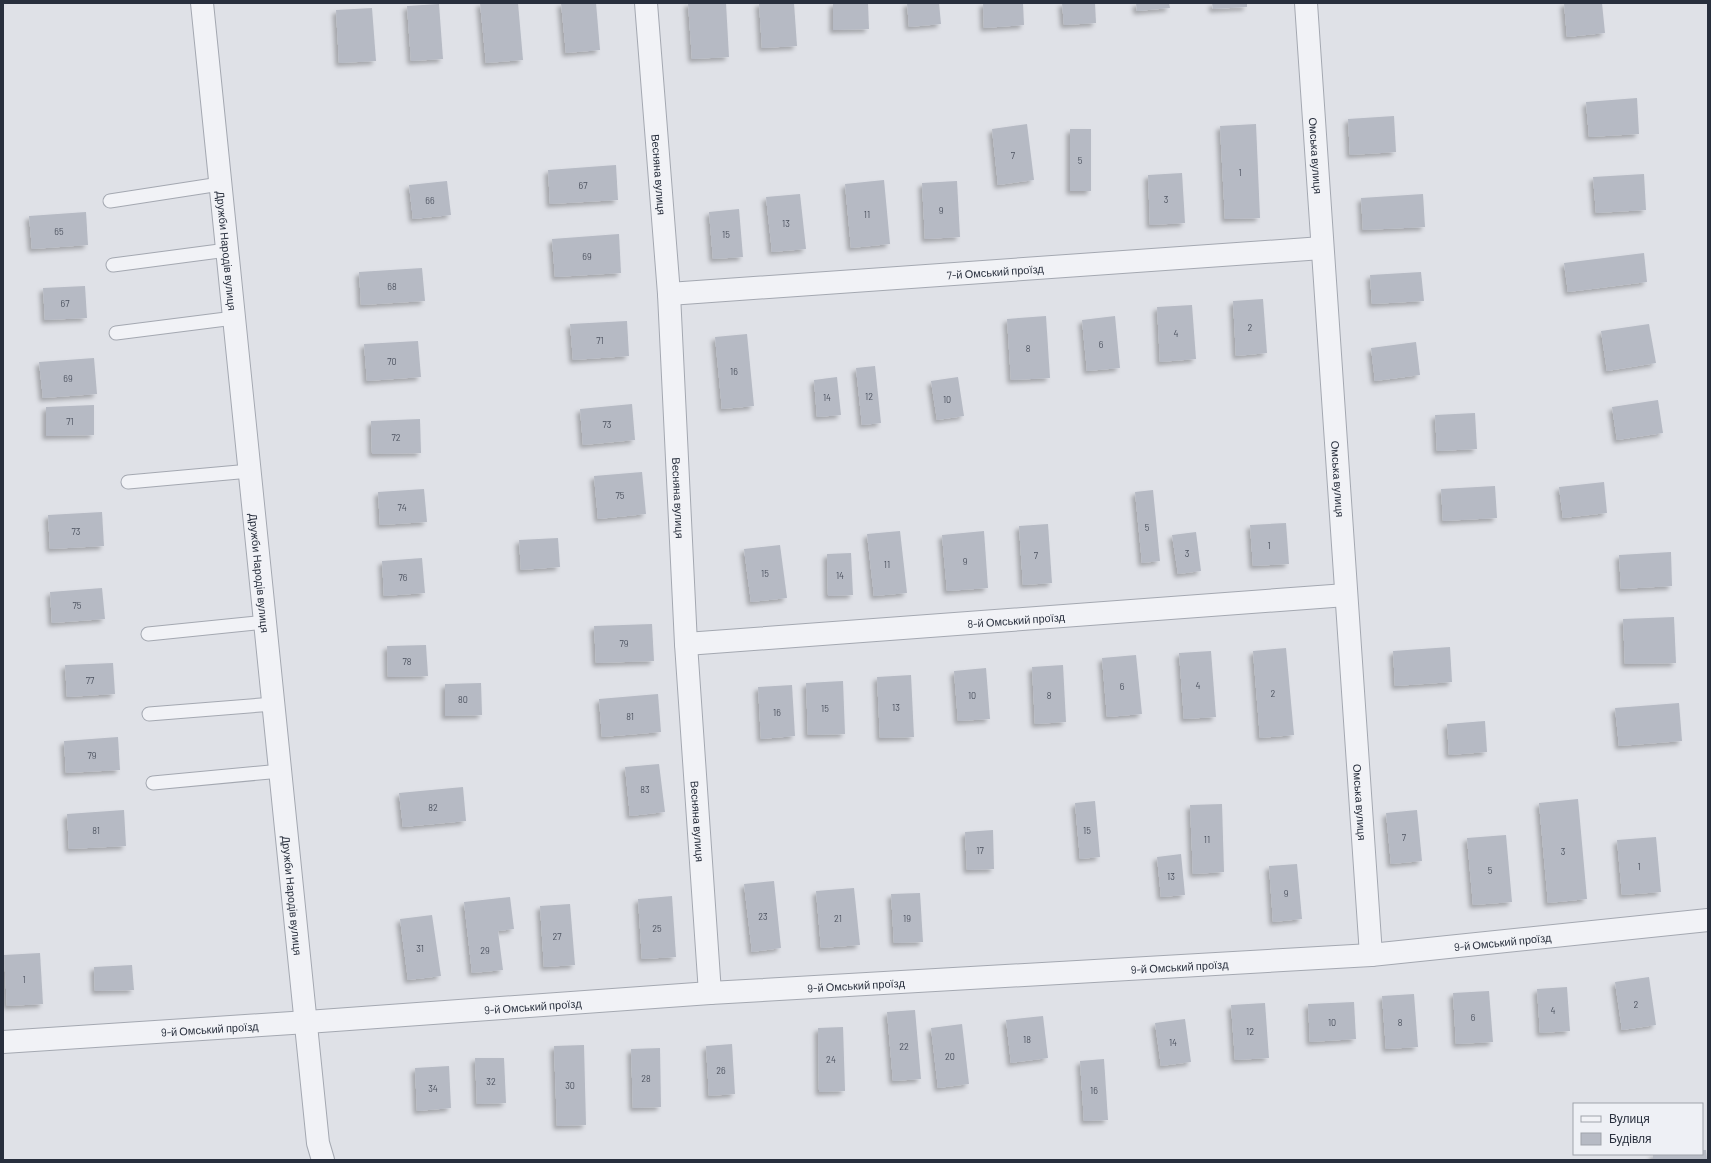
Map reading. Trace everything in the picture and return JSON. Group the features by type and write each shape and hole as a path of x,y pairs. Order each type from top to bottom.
{"street":[{"name":"Дружби Народів вулиця","path":"202,3 320,1152"},
{"name":"Весняна вулиця","path":"646,3 668,294 686,644 710,993"},
{"name":"Омська вулиця","path":"1306,3 1371,955"},
{"name":"7-й Омський проїзд","path":"668,294 1322,248"},
{"name":"8-й Омський проїзд","path":"686,644 1346,595"},
{"name":"9-й Омський проїзд","path":"3,1042 710,993 1371,955 1708,920"}],"lane":[{"path":"110,202 220,184"},
{"path":"113,265 227,250"},
{"path":"116,333 234,318"},
{"path":"128,482 250,471"},
{"path":"148,634 266,622"},
{"path":"149,714 274,704"},
{"path":"153,783 281,771"}],"building":[{"path":"480,3 518,3 523,60 486,63"},
{"path":"561,3 596,3 600,50 566,53"},
{"path":"688,3 726,3 729,57 692,59"},
{"path":"759,3 794,3 797,46 762,48"},
{"path":"833,3 868,3 869,29 833,30"},
{"path":"907,3 939,3 941,24 909,27"},
{"path":"983,3 1023,3 1024,25 984,28"},
{"path":"1062,3 1095,3 1096,23 1064,25"},
{"path":"1136,3 1169,3 1170,8 1137,11"},
{"path":"1212,3 1247,3 1247,7 1213,9"},
{"path":"1564,3 1602,3 1605,33 1567,37"},
{"path":"439,4 443,59 411,61 407,6"},
{"path":"372,8 376,61 339,63 336,10"},
{"path":"1637,98 1639,134 1589,137 1586,102"},
{"path":"1394,116 1396,152 1350,155 1348,119"},
{"path":"1027,124 1034,180 998,185 992,129"},
{"path":"1256,124 1260,218 1225,219 1220,126"},
{"path":"1070,129 1091,129 1091,191 1070,191"},
{"path":"616,165 618,200 550,204 548,170"},
{"path":"1182,173 1185,223 1150,225 1148,175"},
{"path":"1644,174 1646,210 1596,213 1593,177"},
{"path":"884,180 890,244 851,248 845,184"},
{"path":"447,181 451,215 413,219 409,185"},
{"path":"957,181 960,237 925,239 922,183"},
{"path":"800,194 806,249 772,252 766,197"},
{"path":"1423,194 1425,227 1363,230 1361,198"},
{"path":"739,209 743,257 713,259 709,212"},
{"path":"86,212 88,245 32,249 29,216"},
{"path":"619,234 621,273 555,277 552,239"},
{"path":"1644,253 1647,282 1568,292 1564,263"},
{"path":"422,268 425,301 361,305 359,272"},
{"path":"1421,272 1424,301 1372,304 1370,275"},
{"path":"85,286 87,318 45,320 43,288"},
{"path":"1263,299 1267,353 1236,356 1233,301"},
{"path":"1192,305 1196,359 1160,362 1157,307"},
{"path":"1046,316 1050,378 1011,380 1007,319"},
{"path":"1115,316 1120,368 1087,371 1082,320"},
{"path":"627,321 629,356 573,360 570,324"},
{"path":"1649,324 1656,363 1607,371 1601,331"},
{"path":"747,334 754,406 722,409 715,337"},
{"path":"418,341 421,377 367,381 364,344"},
{"path":"1416,342 1420,375 1375,381 1371,348"},
{"path":"94,358 97,394 43,398 39,362"},
{"path":"875,366 881,423 862,425 856,368"},
{"path":"837,377 841,415 817,417 814,380"},
{"path":"958,377 964,416 937,420 931,381"},
{"path":"1658,400 1663,433 1617,440 1612,407"},
{"path":"632,404 635,440 583,445 580,409"},
{"path":"94,405 94,435 46,436 46,407"},
{"path":"1475,413 1477,449 1437,451 1435,415"},
{"path":"420,419 421,453 372,454 371,421"},
{"path":"642,472 646,514 598,519 594,476"},
{"path":"1604,482 1607,513 1563,518 1559,487"},
{"path":"1495,486 1497,518 1443,521 1441,489"},
{"path":"424,489 427,522 380,525 378,492"},
{"path":"1153,490 1160,561 1142,563 1135,492"},
{"path":"102,512 104,546 50,549 48,515"},
{"path":"1286,523 1289,564 1253,566 1250,525"},
{"path":"1048,524 1052,583 1023,585 1019,526"},
{"path":"900,531 907,593 874,596 867,534"},
{"path":"984,531 988,588 947,591 942,535"},
{"path":"1196,532 1201,571 1178,574 1172,535"},
{"path":"558,538 560,567 521,570 519,540"},
{"path":"780,545 787,598 751,602 744,549"},
{"path":"1671,552 1672,586 1621,589 1619,555"},
{"path":"851,553 853,595 828,596 827,554"},
{"path":"422,558 425,593 384,596 382,561"},
{"path":"102,588 105,619 52,623 50,592"},
{"path":"1674,617 1676,663 1625,664 1623,619"},
{"path":"652,624 654,661 596,663 594,626"},
{"path":"426,645 428,676 388,677 387,646"},
{"path":"1450,647 1452,682 1395,686 1393,651"},
{"path":"1286,648 1294,735 1260,738 1253,651"},
{"path":"1211,651 1216,717 1184,719 1179,653"},
{"path":"1136,655 1142,714 1107,717 1102,658"},
{"path":"113,663 115,694 67,697 65,665"},
{"path":"1063,665 1066,722 1035,724 1032,667"},
{"path":"986,668 990,719 958,721 954,671"},
{"path":"911,675 914,737 880,738 877,677"},
{"path":"843,681 845,734 808,735 806,683"},
{"path":"481,683 482,715 445,716 445,684"},
{"path":"792,685 795,736 761,739 758,687"},
{"path":"658,694 661,732 602,737 599,699"},
{"path":"1679,703 1682,741 1619,746 1615,708"},
{"path":"1485,721 1487,752 1449,755 1447,724"},
{"path":"118,737 120,770 66,773 64,741"},
{"path":"659,764 665,812 630,816 625,767"},
{"path":"463,787 466,821 403,827 399,793"},
{"path":"1578,799 1587,899 1548,903 1539,803"},
{"path":"1095,801 1100,857 1080,859 1075,803"},
{"path":"1222,804 1224,872 1193,874 1190,805"},
{"path":"124,810 126,846 69,849 67,814"},
{"path":"1417,810 1422,861 1391,864 1386,813"},
{"path":"993,830 994,869 967,870 965,832"},
{"path":"1506,835 1512,902 1473,905 1467,838"},
{"path":"1656,837 1661,892 1622,895 1617,840"},
{"path":"1181,854 1185,895 1161,897 1157,857"},
{"path":"1297,864 1302,919 1273,922 1269,866"},
{"path":"774,881 781,948 752,952 744,884"},
{"path":"854,888 860,945 821,948 816,891"},
{"path":"920,893 923,942 894,943 891,894"},
{"path":"672,896 676,957 642,959 638,899"},
{"path":"510,897 514,929 498,931 503,970 472,973 464,902"},
{"path":"570,904 575,965 544,967 540,906"},
{"path":"432,915 441,976 408,980 400,919"},
{"path":"40,953 43,1004 7,1006 4,955"},
{"path":"132,965 134,990 95,991 94,967"},
{"path":"1649,977 1656,1025 1622,1030 1615,982"},
{"path":"1567,987 1570,1031 1540,1033 1537,989"},
{"path":"1489,991 1493,1042 1456,1044 1453,993"},
{"path":"1414,994 1418,1047 1386,1049 1382,996"},
{"path":"1354,1002 1356,1039 1310,1042 1308,1004"},
{"path":"1265,1003 1269,1058 1235,1060 1231,1005"},
{"path":"915,1010 921,1079 893,1081 887,1012"},
{"path":"1043,1016 1048,1058 1011,1063 1006,1020"},
{"path":"1185,1019 1191,1062 1161,1066 1155,1023"},
{"path":"962,1024 969,1084 938,1088 931,1028"},
{"path":"843,1027 845,1091 819,1092 818,1028"},
{"path":"732,1044 735,1094 709,1096 706,1046"},
{"path":"584,1045 586,1125 557,1126 554,1046"},
{"path":"660,1048 661,1107 633,1108 631,1049"},
{"path":"475,1058 504,1058 506,1103 477,1104"},
{"path":"1104,1059 1108,1120 1084,1121 1080,1061"},
{"path":"449,1066 451,1108 417,1111 415,1068"},
{"path":"1703,1150 1706,1150 1707,1160 1653,1160 1653,1155 1703,1155"}]}
